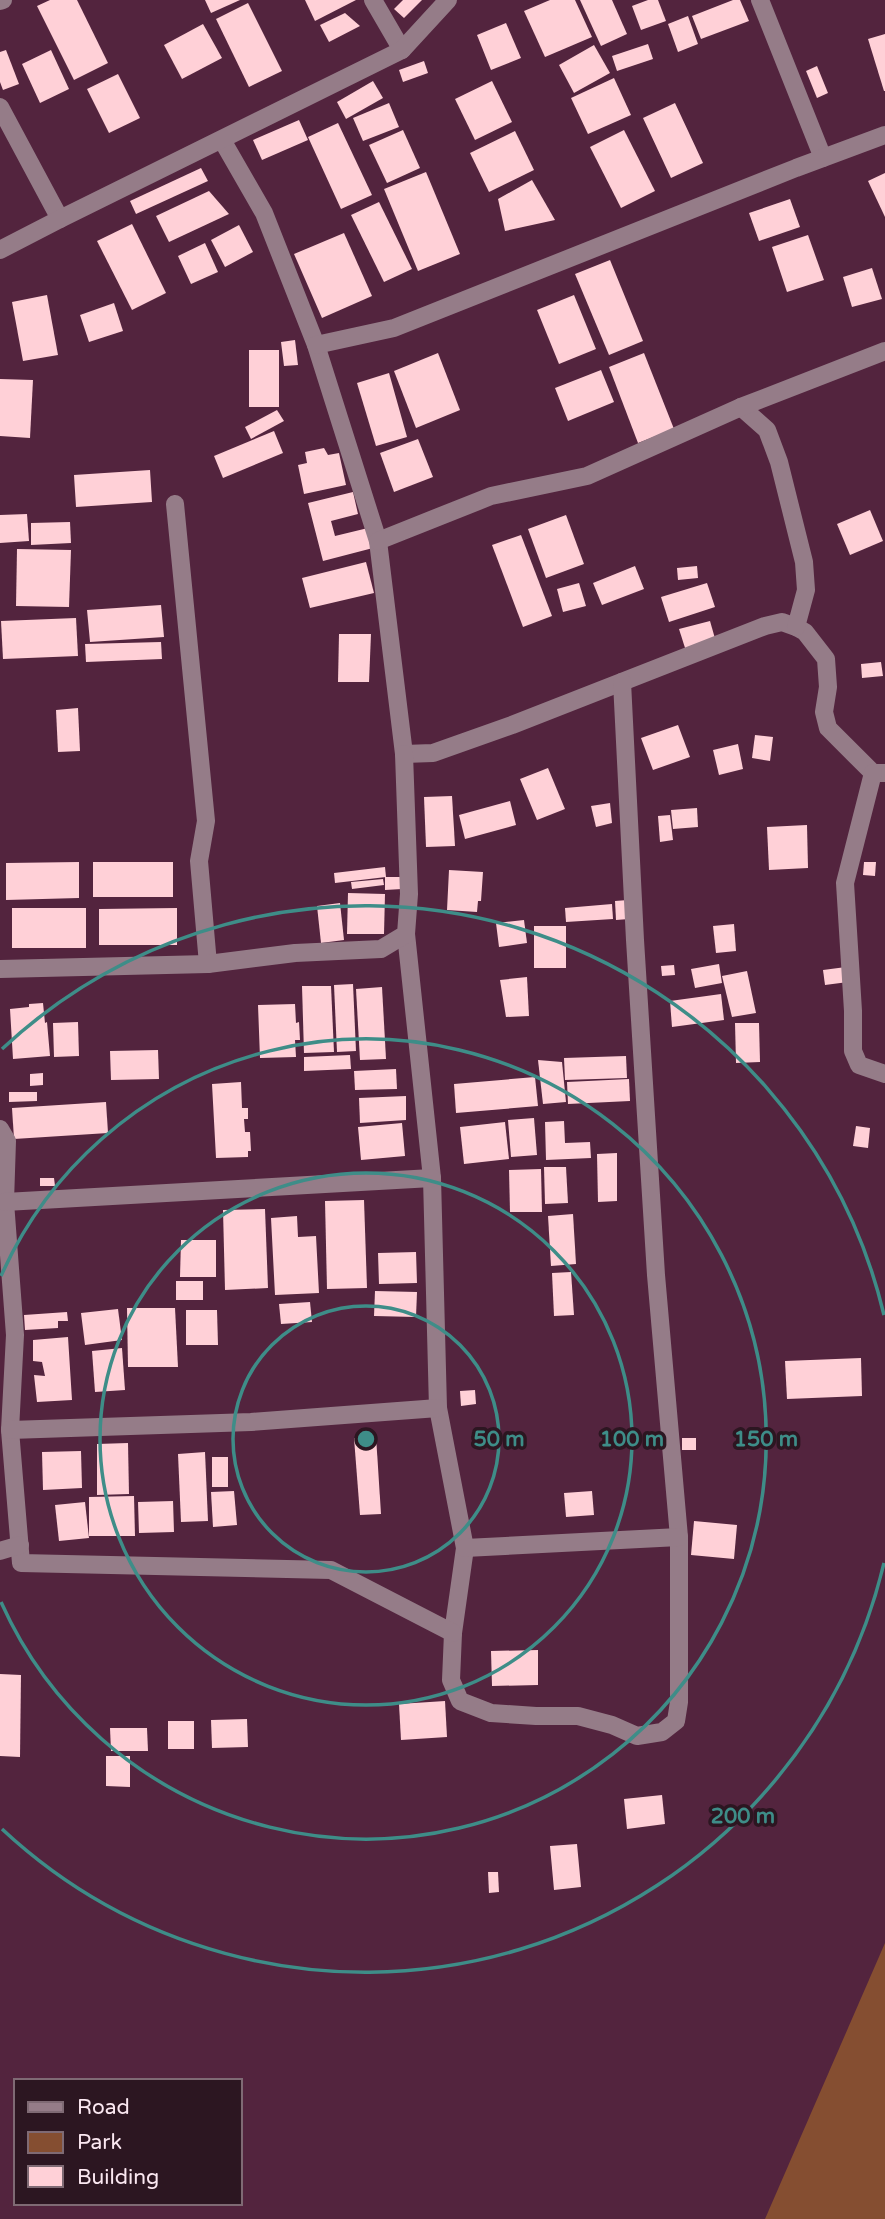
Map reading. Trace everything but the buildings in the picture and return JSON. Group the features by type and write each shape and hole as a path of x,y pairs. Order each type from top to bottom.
{"street":[{"path":"373,0 402,50"},
{"path":"0,250 402,50 448,0"},
{"path":"760,0 823,158"},
{"path":"0,107 60,219"},
{"path":"316,345 394,328 885,135"},
{"path":"222,141 264,213 316,345 379,541 404,754 409,894 406,934 432,1178 438,1408 464,1548 453,1633 451,1680 460,1701 491,1713 578,1716 612,1725 637,1736 662,1732 676,1721 679,1702 679,1537 656,1275 622,682"},
{"path":"379,541 491,496 587,476 741,407 885,351"},
{"path":"741,407 767,430 779,462 804,562 806,590 796,627"},
{"path":"176,504 206,821 199,861 208,964"},
{"path":"404,754 433,753 512,726 765,626 782,622 805,632 826,659 828,687 824,712 828,728 879,773 845,883 853,1051 859,1065 885,1074"},
{"path":"0,969 208,964 295,953 381,949 406,934"},
{"path":"0,1129 7,1140 5,1202 10,1430 21,1563 331,1570 453,1633"},
{"path":"5,1202 432,1178"},
{"path":"10,1430 251,1422 438,1408"},
{"path":"464,1548 679,1537"},
{"path":"0,1551 20,1545"}],"green space":[{"path":"885,1943 885,2219 765,2219"}]}
